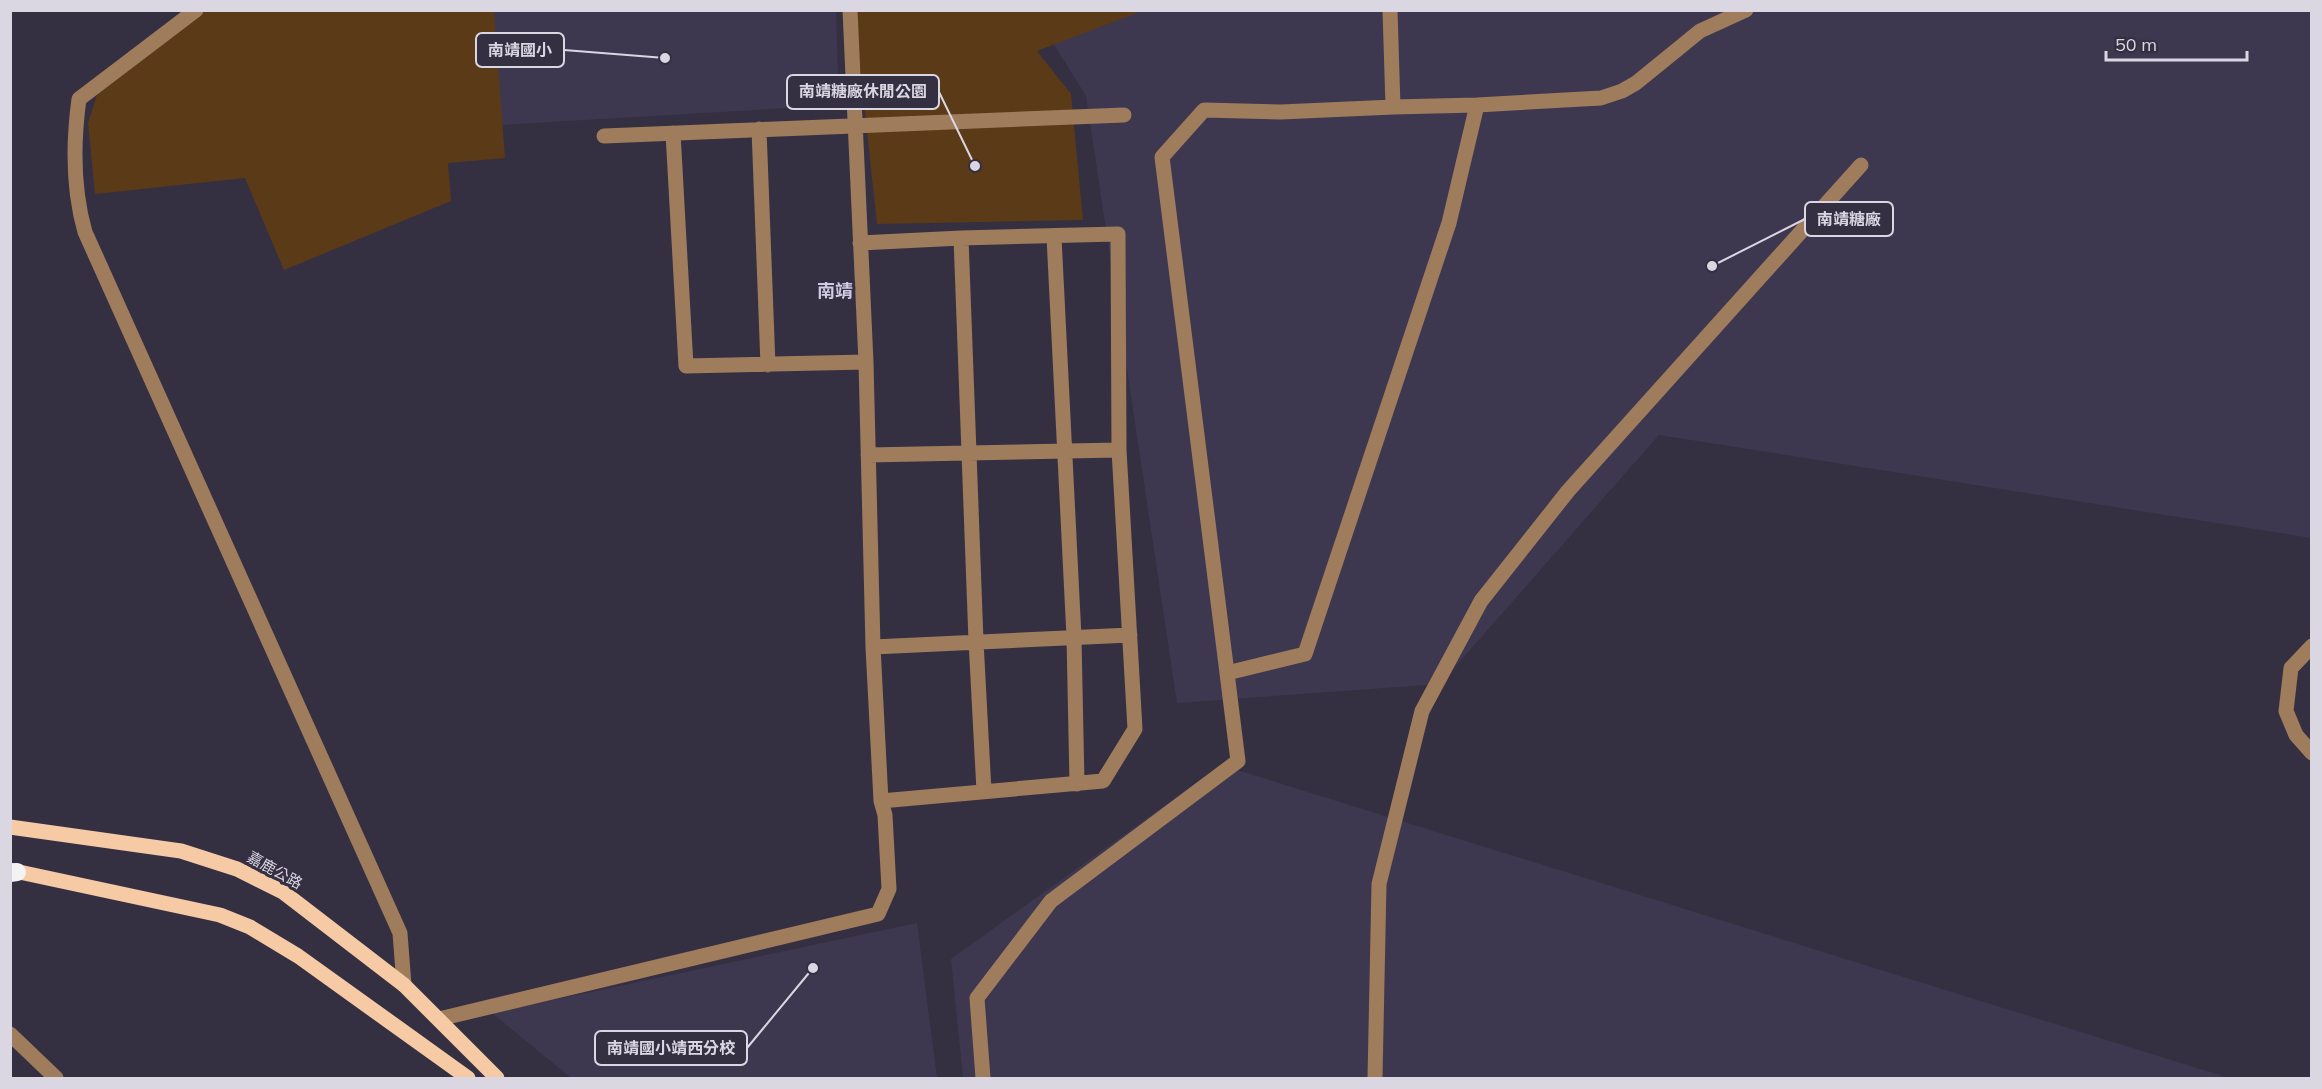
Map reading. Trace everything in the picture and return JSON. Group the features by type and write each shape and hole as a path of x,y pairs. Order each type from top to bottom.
{"main road":[{"name":"嘉鹿公路","path":"10,827 181,851 237,869 283,892 404,985 497,1078"},
{"path":"13,872 220,915 250,927 298,956 468,1078"}],"street":[{"path":"196,10 79,99 75,134 79,211 85,232 400,933 404,985"},
{"path":"439,1019 878,914 889,889 885,815 881,801 873,647 866,362 849,10"},
{"path":"1390,10 1393,107"},
{"path":"983,1078 977,998 1051,901 1239,761 1162,157 1204,110 1281,112 1601,98 1622,91 1700,31 1746,10"},
{"path":"1227,673 1305,654 1449,223 1477,105"},
{"path":"604,136 855,124 1124,115"},
{"path":"759,129 768,365"},
{"path":"673,133 686,366 866,362"},
{"path":"1375,1078 1379,884 1422,711 1475,611 1568,491 1861,165"},
{"path":"860,243 1118,234 1119,450 1135,729 1103,781 881,801"},
{"path":"1054,237 1074,637 1077,784"},
{"path":"961,238 984,791"},
{"path":"868,455 1119,450"},
{"path":"873,647 1130,635"},
{"path":"2312,646 2291,668 2286,711 2296,735 2312,753"},
{"path":"10,1034 56,1078"}],"shaded area":[{"path":"204,11 494,11 505,158 448,163 451,201 284,270 245,178 95,194 88,123 97,95"},
{"path":"487,11 836,11 839,105 500,125"},
{"path":"854,11 1138,11 1037,51 1071,94 1083,220 877,224"},
{"path":"1033,11 2311,11 2311,538 1659,435 1440,684 1177,703 1086,96"},
{"path":"1221,765 2229,1078 963,1078 951,959"},
{"path":"917,923 937,1078 571,1078 492,1013"}],"place":[{"name":"南靖國小","path":"665,58"},
{"name":"南靖糖廠休閒公園","path":"975,166"},
{"name":"南靖糖廠","path":"1712,266"},
{"name":"南靖國小靖西分校","path":"813,968"}],"district":[{"name":"南靖","path":"835,290"}]}
